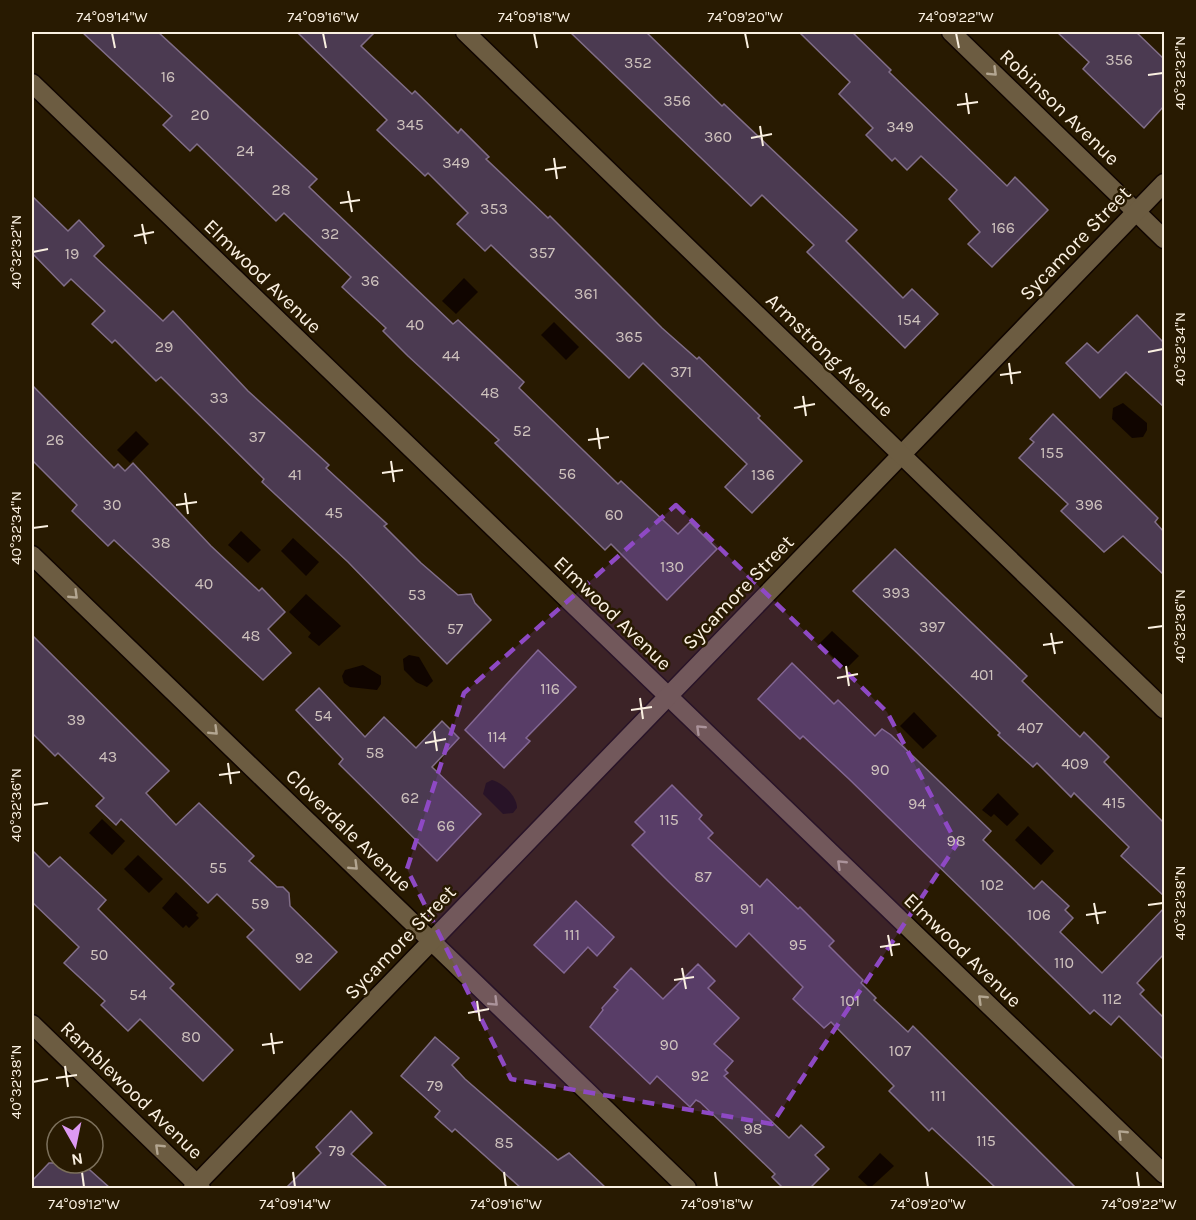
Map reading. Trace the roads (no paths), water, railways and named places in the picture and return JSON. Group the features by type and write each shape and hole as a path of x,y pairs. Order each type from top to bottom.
{"street":[{"name":"Armstrong Avenue","path":"465,32 1164,709"},
{"name":"Robinson Avenue","path":"951,32 1164,239"},
{"name":"Elmwood Avenue","path":"32,83 1164,1174"},
{"name":"Sycamore Street","path":"197,1187 431,941 1164,183"},
{"name":"Cloverdale Avenue","path":"32,555 687,1188"},
{"name":"Ramblewood Avenue","path":"32,1024 197,1187"}]}
